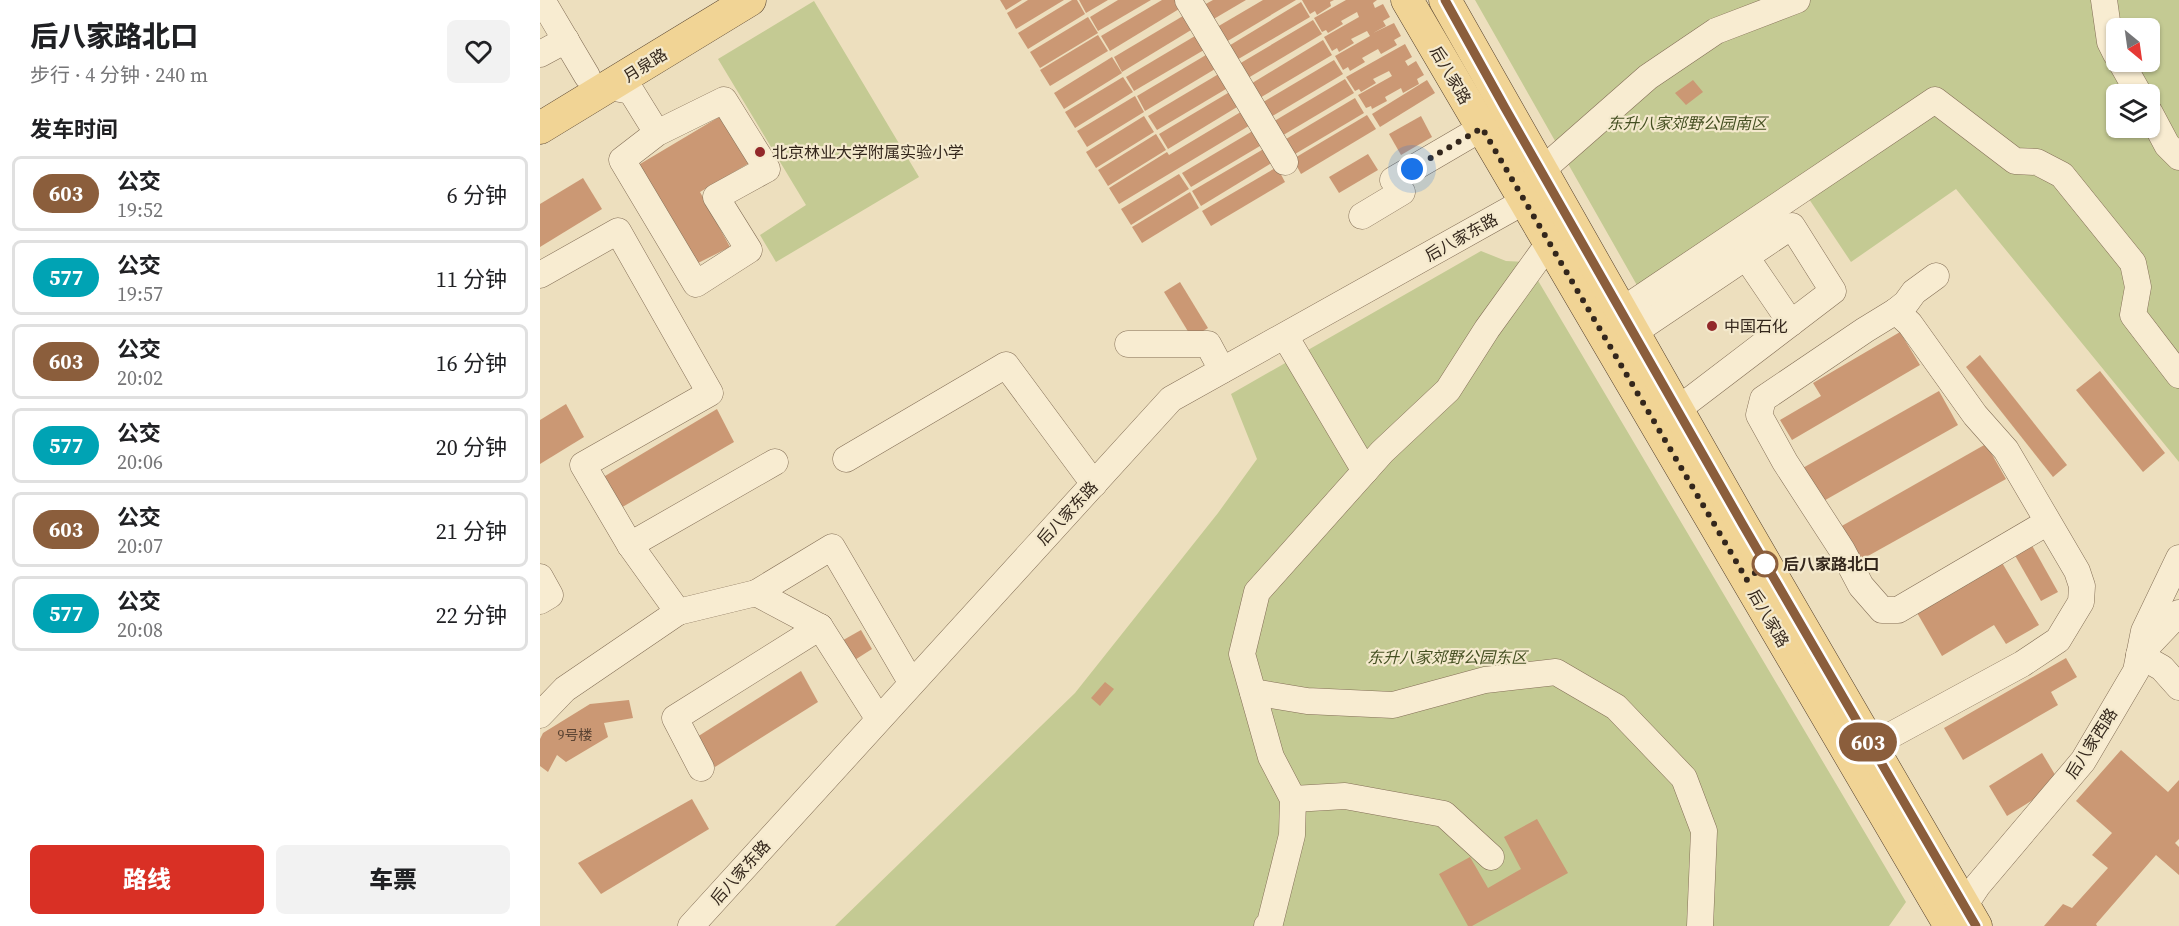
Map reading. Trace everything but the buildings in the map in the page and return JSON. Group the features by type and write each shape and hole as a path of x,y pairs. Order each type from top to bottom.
{"main road":[{"name":"月泉路","path":"540,128 598,81 715,0"},
{"name":"月泉路","path":"540,104 598,81 750,0"},
{"name":"后八家路","path":"1407,0 1549,243 1963,919"},
{"name":"后八家路","path":"1445,0 1677,410 1871,746 1963,919"}],"street":[{"path":"542,0 598,81 631,91 657,134"},
{"path":"1188,0 1285,162"},
{"path":"1541,171 1648,77 1716,32 1797,0"},
{"path":"2104,0 2107,18"},
{"path":"540,54 573,42"},
{"path":"724,100 767,170 716,197 749,250 696,284 622,160 657,134 724,100"},
{"path":"1627,322 1935,100 2015,161 2037,162 2062,175 2133,263 2138,287 2133,315 2179,375"},
{"path":"1362,216 1402,192 1393,180 1482,128"},
{"path":"2160,132 2167,145 2179,157"},
{"name":"后八家东路","path":"691,926 878,718 1171,399 1525,201"},
{"path":"1627,322 1746,257 1792,226 1833,291 1677,410"},
{"path":"540,276 618,231 710,393 583,465 630,545 678,612"},
{"path":"1267,926 1270,923 1292,835 1293,799 1271,757 1242,654 1257,592 1382,452 1448,390 1487,329 1549,243"},
{"path":"1746,257 1791,323"},
{"path":"1936,276 1914,292 1896,311 1763,399 1759,415 1785,462 1842,550 1861,586 1882,609 1898,610 2048,522"},
{"path":"1871,746 2022,664 2058,640 2081,602 2082,586 2077,570 2006,450 1976,415 1910,324 1896,311"},
{"path":"1285,336 1365,471"},
{"path":"1128,344 1208,344 1222,370"},
{"path":"846,459 1006,365 1094,484"},
{"path":"630,545 775,462"},
{"path":"540,715 565,689 678,612 756,593 832,547 911,682"},
{"name":"后八家西路","path":"1963,919 1978,885 2083,761 2136,671 2144,631 2179,558"},
{"path":"540,577 550,595 540,601"},
{"path":"756,593 820,627 878,718"},
{"path":"2179,613 2139,655 2162,668 2179,687"},
{"path":"701,768 675,718 820,627"},
{"path":"1253,692 1307,702 1393,705 1485,680 1556,672 1616,707 1684,778 1704,831 1700,926"},
{"path":"1293,799 1345,796 1444,814 1491,857"}],"green space":[{"name":"东升八家郊野公园南区","path":"1475,0 2179,0 2179,462 1956,189 1851,262 1809,199 1638,287"},
{"path":"814,1 919,177 776,262 760,235 806,205 718,59"},
{"name":"东升八家郊野公园东区","path":"1481,251 1506,261 1527,262 1906,902 1889,926 835,926 1075,693 1218,513 1257,459 1231,394"}],"bus line":[{"name":"603","path":"1445,0 1743,525 1976,926"}],"place":[{"name":"北京林业大学附属实验小学","path":"760,152"},
{"name":"中国石化","path":"1712,326"},
{"name":"后八家路北口","path":"1765,564"}],"route":[{"path":"1412,169 1482,128 1747,580 1765,564"}]}
